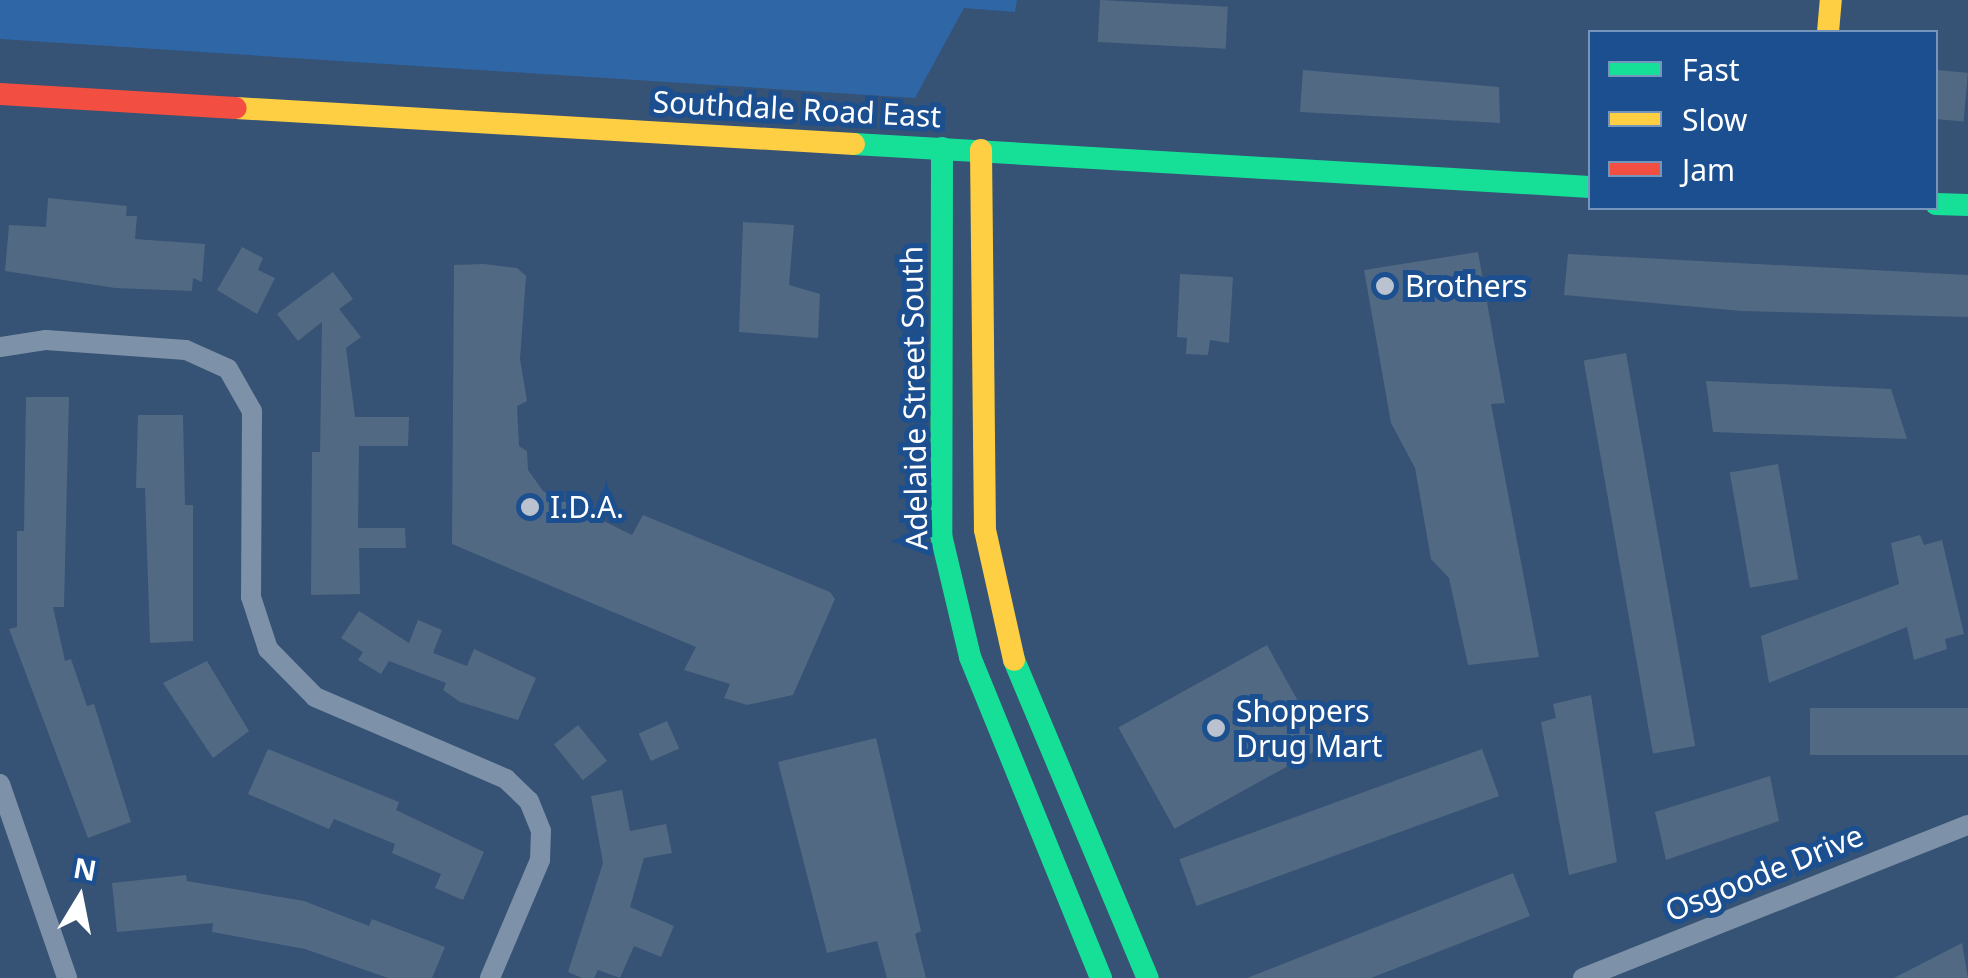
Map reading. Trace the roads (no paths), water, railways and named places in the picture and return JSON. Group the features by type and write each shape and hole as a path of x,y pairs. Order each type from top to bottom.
{"street":[{"path":"1828,30 1831,0"},
{"name":"Southdale Road East","path":"0,94 1588,187"},
{"name":"Adelaide Street South","path":"942,148 941,535 970,657 1101,978"},
{"path":"980,150 988,548 1010,652 1148,978"},
{"path":"1938,204 1968,206"},
{"path":"0,347 46,340 186,350 228,369 252,410 251,597 268,648 315,697 506,779 530,801 541,831 540,860 490,978"},
{"path":"0,784 66,978"},
{"name":"Osgoode Drive","path":"1583,978 1968,826"}],"place":[{"name":"Brothers","path":"1385,286"},
{"name":"I.D.A.","path":"530,507"},
{"name":"Shoppers Drug Mart","path":"1216,728"}]}
